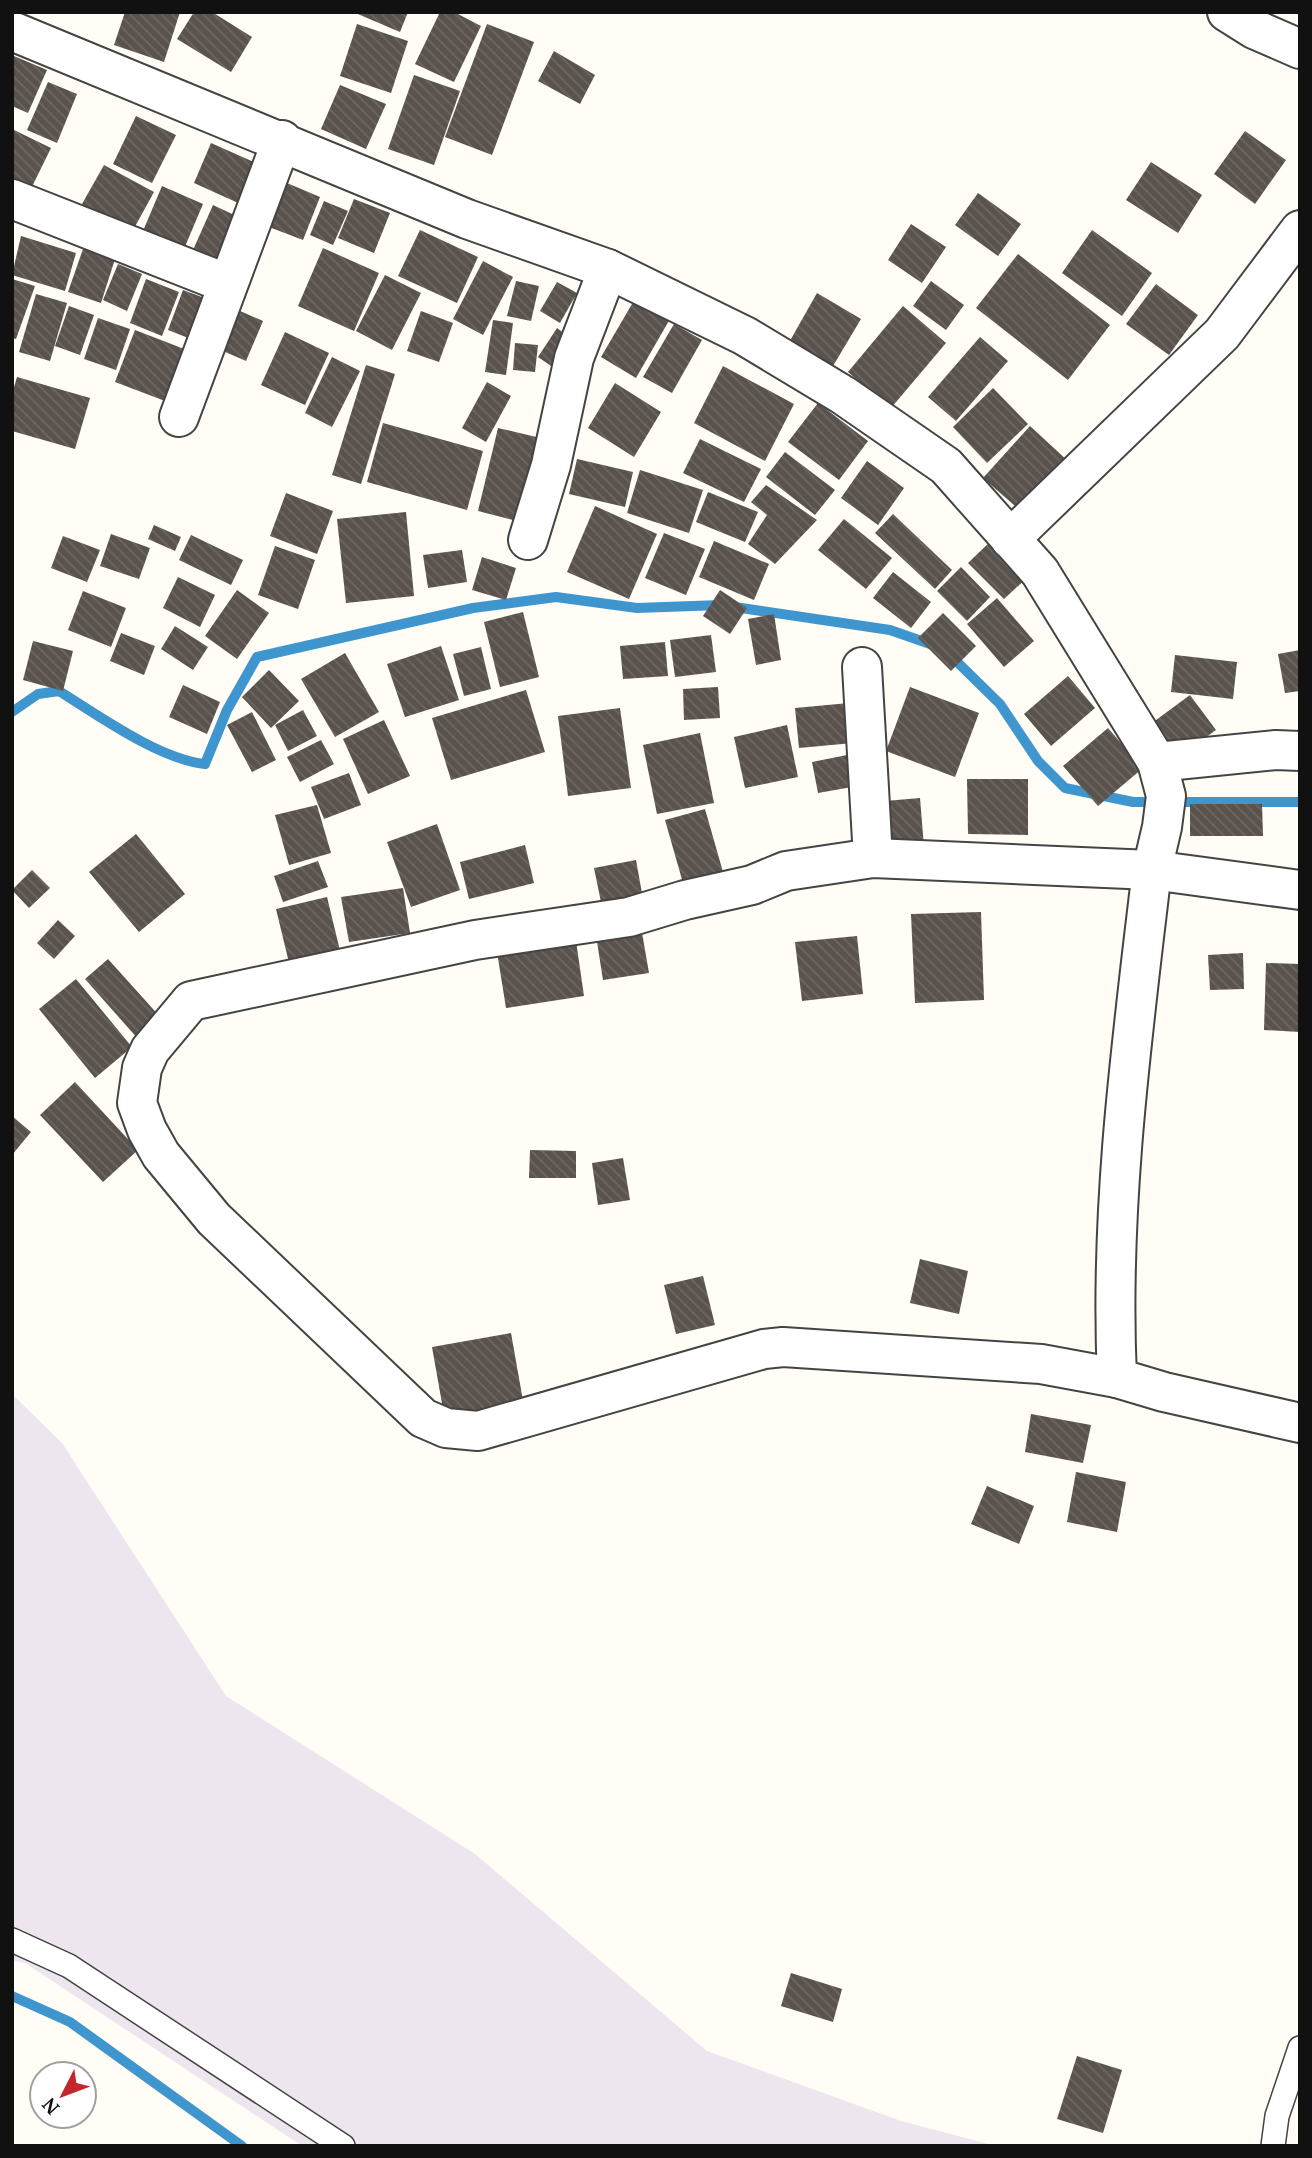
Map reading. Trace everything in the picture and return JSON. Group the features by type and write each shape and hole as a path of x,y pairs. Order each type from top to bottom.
{"street":[{"path":"1227,12 1254,29 1300,49"},
{"path":"12,31 282,140 467,219 608,269 745,336 842,395 946,466 1040,572 1162,790 1121,1144 1114,1307 1117,1378"},
{"path":"179,417 282,140"},
{"path":"12,199 228,284"},
{"path":"1010,539 1222,334 1300,230"},
{"path":"528,540 551,465 574,358 608,269"},
{"path":"862,667 873,858"},
{"path":"1162,790 1276,750 1300,751"},
{"path":"1300,890 1152,870 873,858 786,872 752,885 685,900 629,917 475,940 191,1001 150,1050 138,1082 137,1103 161,1155 214,1219 424,1418 446,1428 478,1431 764,1349 783,1347 1041,1364 1117,1378 1164,1392 1300,1423"}],"lane":[{"path":"12,1940 69,1966 343,2146"},
{"path":"1273,2146 1277,2116 1300,2048"}],"shaded area":[{"path":"12,1394 62,1443 226,1696 475,1854 707,2051 901,2121 996,2146 302,2146 25,1963 12,1960"}],"building":[{"path":"125,12 180,12 164,62 114,45"},
{"path":"194,12 212,12 252,37 231,72 177,39"},
{"path":"353,12 408,12 400,32"},
{"path":"440,12 454,12 481,26 454,82 415,64"},
{"path":"357,24 408,41 391,93 340,76"},
{"path":"487,24 534,42 492,155 445,137"},
{"path":"554,51 595,75 580,104 538,81"},
{"path":"14,56 47,70 28,113 12,106"},
{"path":"414,75 460,91 434,165 388,149"},
{"path":"48,82 77,94 57,143 27,130"},
{"path":"340,85 386,104 366,149 321,129"},
{"path":"136,116 176,135 152,183 113,164"},
{"path":"12,129 51,148 25,201 12,194"},
{"path":"1245,131 1286,160 1255,204 1214,174"},
{"path":"211,143 265,167 247,207 194,183"},
{"path":"1151,162 1202,195 1178,233 1126,200"},
{"path":"104,165 154,192 132,232 82,204"},
{"path":"287,183 320,197 303,240 269,227"},
{"path":"162,186 203,204 181,256 140,238"},
{"path":"978,193 1021,224 998,256 955,225"},
{"path":"354,199 390,213 374,253 338,238"},
{"path":"324,201 348,211 333,245 310,235"},
{"path":"213,205 245,220 221,273 189,259"},
{"path":"911,224 946,247 922,283 888,260"},
{"path":"420,230 478,257 457,303 398,276"},
{"path":"1092,230 1152,273 1122,316 1062,273"},
{"path":"21,236 76,253 65,291 12,275"},
{"path":"323,248 379,273 354,331 298,306"},
{"path":"83,249 115,259 101,303 68,292"},
{"path":"1018,254 1110,325 1068,380 976,308"},
{"path":"483,261 513,277 483,335 453,319"},
{"path":"118,264 142,274 127,311 103,300"},
{"path":"385,275 421,293 392,350 356,331"},
{"path":"12,279 35,286 16,339 12,338"},
{"path":"146,279 179,292 162,336 130,323"},
{"path":"516,281 539,286 531,321 507,316"},
{"path":"931,281 964,305 946,330 913,306"},
{"path":"557,282 577,293 560,323 540,311"},
{"path":"1156,284 1198,315 1169,355 1126,324"},
{"path":"183,290 218,303 201,343 168,330"},
{"path":"639,292 674,312 636,378 601,357"},
{"path":"817,293 861,319 830,371 787,346"},
{"path":"36,294 67,303 50,361 19,352"},
{"path":"224,304 263,321 246,361 207,344"},
{"path":"69,306 94,315 80,355 55,346"},
{"path":"903,306 946,343 891,408 848,372"},
{"path":"421,311 453,323 439,362 407,351"},
{"path":"98,318 130,329 116,370 84,359"},
{"path":"493,320 513,323 506,375 485,372"},
{"path":"674,324 702,340 672,393 643,377"},
{"path":"557,328 576,342 557,370 538,357"},
{"path":"135,330 192,352 173,404 115,382"},
{"path":"285,332 329,353 305,405 261,385"},
{"path":"980,337 1008,361 956,421 928,397"},
{"path":"515,343 538,345 535,372 513,370"},
{"path":"332,357 360,371 332,427 305,413"},
{"path":"366,365 395,374 361,484 332,475"},
{"path":"723,366 794,404 765,461 694,423"},
{"path":"17,377 90,398 75,449 12,431 12,394"},
{"path":"487,382 511,396 486,442 462,428"},
{"path":"615,383 661,412 634,457 588,428"},
{"path":"993,388 1028,424 987,463 953,427"},
{"path":"818,403 868,441 839,480 788,442"},
{"path":"383,423 483,451 467,510 367,482"},
{"path":"1030,426 1069,462 1023,513 983,478"},
{"path":"498,428 549,440 529,524 478,511"},
{"path":"700,439 761,469 744,502 683,473"},
{"path":"785,452 835,490 815,515 766,477"},
{"path":"577,459 633,472 625,507 569,494"},
{"path":"867,461 904,488 878,525 841,498"},
{"path":"640,470 703,490 689,533 627,513"},
{"path":"766,485 817,520 775,564 748,544 767,515 751,502"},
{"path":"708,492 758,512 745,542 696,522"},
{"path":"286,493 333,511 317,554 270,536"},
{"path":"595,506 657,534 629,599 567,572"},
{"path":"406,512 414,596 346,603 337,519"},
{"path":"893,514 952,570 935,589 875,533"},
{"path":"844,519 892,558 866,589 818,550"},
{"path":"154,525 181,537 175,551 148,539"},
{"path":"664,533 705,549 686,595 645,578"},
{"path":"111,534 150,548 139,579 100,566"},
{"path":"191,535 243,560 231,585 179,560"},
{"path":"63,536 100,550 87,582 51,568"},
{"path":"993,539 1029,576 1004,599 968,563"},
{"path":"714,541 769,564 754,600 699,577"},
{"path":"275,546 315,560 298,609 258,595"},
{"path":"462,550 467,582 428,588 423,555"},
{"path":"482,557 516,568 506,600 472,590"},
{"path":"961,567 990,597 967,621 937,591"},
{"path":"893,572 931,602 911,628 873,598"},
{"path":"178,577 215,595 200,627 163,608"},
{"path":"237,590 269,613 237,659 205,636"},
{"path":"720,590 747,608 730,634 703,616"},
{"path":"83,591 126,608 111,647 68,630"},
{"path":"997,598 1034,641 1004,667 967,624"},
{"path":"523,612 539,677 500,687 484,622"},
{"path":"943,613 976,646 951,671 918,638"},
{"path":"774,614 781,660 756,665 748,619"},
{"path":"175,626 208,647 193,670 161,649"},
{"path":"121,633 155,646 144,675 110,661"},
{"path":"711,635 716,672 675,677 670,640"},
{"path":"33,641 73,651 63,691 23,680"},
{"path":"665,642 668,676 623,679 620,646"},
{"path":"441,646 459,700 405,717 387,664"},
{"path":"481,647 491,689 464,696 453,654"},
{"path":"1300,650 1300,691 1285,693 1278,654"},
{"path":"345,653 379,712 335,737 301,679"},
{"path":"1175,655 1237,662 1233,699 1171,692"},
{"path":"269,670 299,701 271,728 242,697"},
{"path":"1068,676 1095,708 1051,746 1024,714"},
{"path":"183,685 220,702 207,734 169,717"},
{"path":"718,687 720,718 684,720 683,689"},
{"path":"910,687 979,713 955,777 886,751"},
{"path":"526,690 545,752 451,780 432,718"},
{"path":"1190,695 1216,730 1177,758 1152,723"},
{"path":"849,703 853,743 799,748 795,708"},
{"path":"620,708 631,788 568,796 558,716"},
{"path":"303,710 317,736 288,751 275,725"},
{"path":"252,712 276,760 252,772 227,725"},
{"path":"384,720 410,776 368,794 343,739"},
{"path":"787,725 798,777 745,788 734,737"},
{"path":"1108,728 1143,768 1098,806 1063,766"},
{"path":"700,733 714,803 657,814 643,745"},
{"path":"321,740 334,764 300,782 287,757"},
{"path":"847,755 852,787 818,793 812,762"},
{"path":"349,773 361,805 324,819 311,787"},
{"path":"967,779 1028,779 1028,835 968,834"},
{"path":"920,798 924,847 890,850 885,801"},
{"path":"1190,804 1262,804 1263,836 1190,836"},
{"path":"317,805 331,853 289,865 275,815"},
{"path":"705,809 725,879 685,890 665,820"},
{"path":"437,824 460,890 411,907 387,842"},
{"path":"136,834 185,894 139,932 89,872"},
{"path":"525,845 534,883 469,899 460,862"},
{"path":"636,860 643,899 602,907 594,868"},
{"path":"318,861 328,887 283,902 274,876"},
{"path":"32,870 50,888 29,908 12,890"},
{"path":"403,888 410,933 349,942 341,897"},
{"path":"327,897 343,963 292,975 276,909"},
{"path":"981,912 984,1000 915,1003 911,914"},
{"path":"58,920 75,936 54,959 37,943"},
{"path":"640,921 649,973 603,980 595,929"},
{"path":"857,936 863,994 802,1001 795,942"},
{"path":"576,941 584,996 506,1008 497,952"},
{"path":"1243,953 1244,989 1210,990 1208,955"},
{"path":"108,959 162,1019 139,1040 85,979"},
{"path":"1266,963 1300,964 1300,1032 1264,1030"},
{"path":"76,979 132,1047 95,1078 39,1009"},
{"path":"75,1082 138,1150 103,1182 40,1115"},
{"path":"12,1116 31,1132 12,1155"},
{"path":"530,1150 576,1151 576,1178 529,1178"},
{"path":"623,1158 630,1200 598,1205 592,1163"},
{"path":"920,1259 968,1271 959,1314 910,1303"},
{"path":"703,1276 715,1325 676,1334 664,1285"},
{"path":"511,1333 525,1412 446,1426 432,1347"},
{"path":"1031,1414 1091,1425 1083,1463 1025,1452"},
{"path":"1076,1472 1126,1482 1117,1532 1067,1522"},
{"path":"987,1486 1034,1506 1019,1544 971,1524"},
{"path":"791,1973 842,1989 833,2022 781,2006"},
{"path":"1077,2056 1122,2070 1103,2133 1057,2119"}],"waterway":[{"path":"12,712 38,694 59,691 149,745 168,754 205,764 227,710 257,657 473,608 556,597 637,608 721,605 890,630 933,645"},
{"path":"950,655 1000,704 1038,761 1065,788 1133,802 1157,802"},
{"path":"1173,802 1300,802"},
{"path":"12,1996 70,2022 242,2146"}]}
